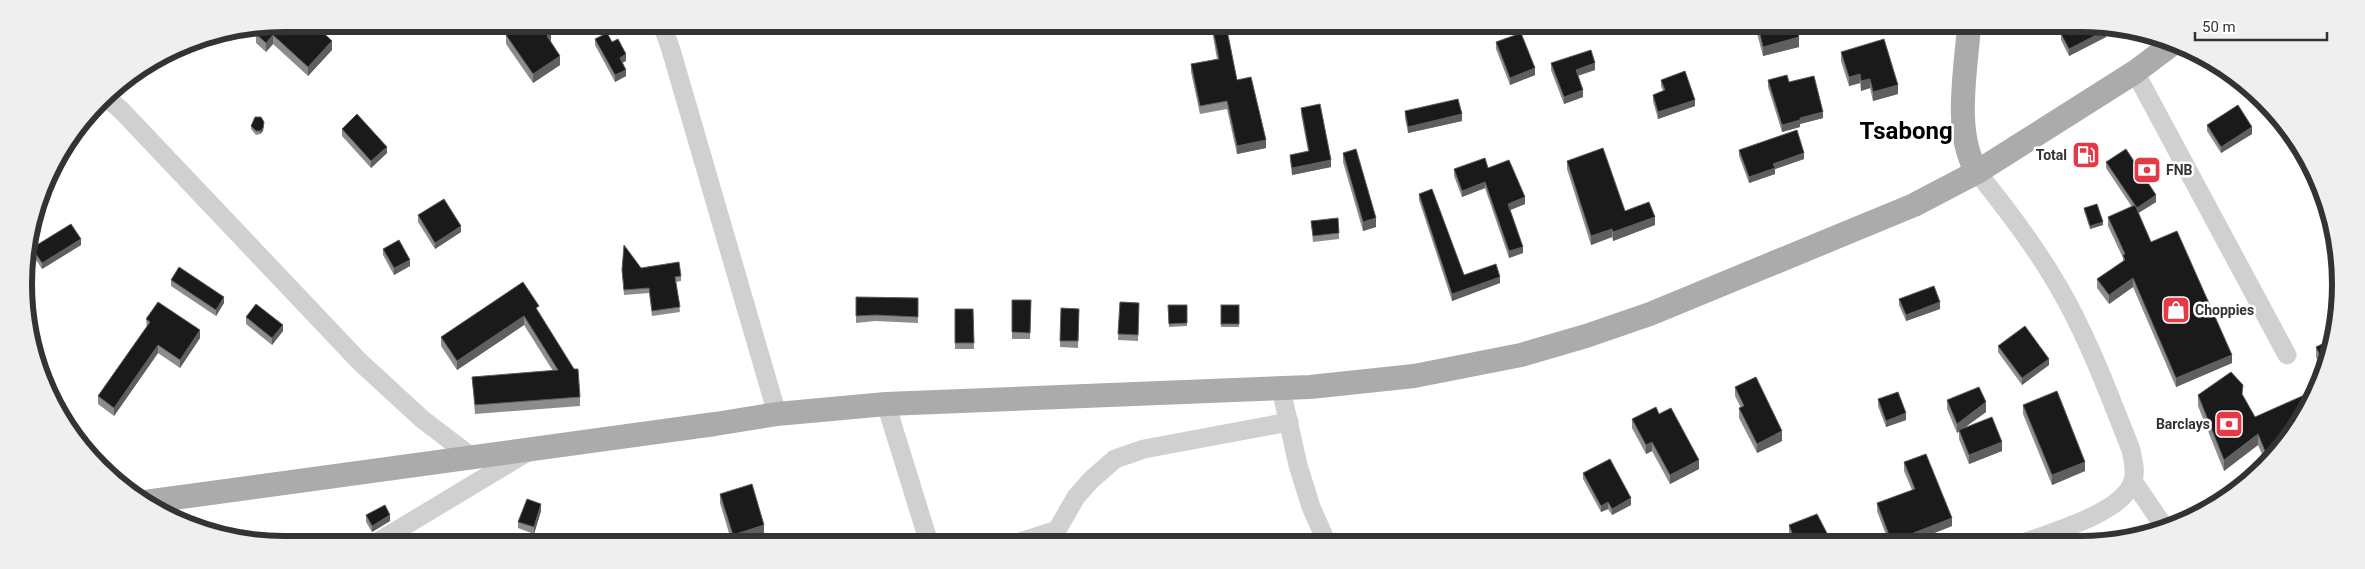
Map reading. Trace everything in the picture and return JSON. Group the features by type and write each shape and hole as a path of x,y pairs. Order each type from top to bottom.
{"main road":[{"path":"1969,33 1963,137 1970,160 1977,172"},
{"path":"154,501 473,458 777,414 886,404 1077,395 1281,389 1447,370 1521,355 1586,336 1692,298 1914,205 1977,172 2135,72 2167,48"}],"street":[{"path":"665,33 777,414"},
{"path":"2135,72 2287,356"},
{"path":"113,100 359,361 422,419 473,458"},
{"path":"111,101 121,110"},
{"path":"1977,172 2011,215 2045,265 2070,308 2092,352 2131,450 2134,466 2133,480 2128,490 2112,506 2040,536"},
{"path":"1281,389 1298,465 1308,499 1324,536"},
{"path":"886,404 927,536"},
{"path":"1056,536 1076,497 1091,480 1115,459 1144,449 1289,422"},
{"path":"388,536 532,449"},
{"path":"2133,480 2162,523"}],"building":[{"path":"324,33 332,41 308,67 273,35 266,43 256,34"},
{"path":"509,33 551,33 547,36 560,56 533,74 506,35"},
{"path":"607,33 612,42 618,39 626,54 620,58 626,70 615,75 595,39"},
{"path":"1214,33 1228,33 1237,80 1251,77 1266,140 1237,146 1227,101 1200,106 1191,64 1219,59"},
{"path":"1521,33 1535,68 1510,78 1496,42"},
{"path":"1760,33 1798,33 1799,37 1763,47"},
{"path":"2063,33 2100,33 2069,49 2061,34"},
{"path":"1884,39 1898,85 1873,92 1870,79 1861,81 1860,74 1849,77 1841,52"},
{"path":"1591,50 1595,63 1576,70 1583,90 1564,97 1551,63"},
{"path":"1685,71 1695,100 1658,112 1653,95 1665,90 1661,80"},
{"path":"1787,75 1789,82 1814,76 1823,112 1782,125 1768,80"},
{"path":"1458,99 1462,114 1408,127 1405,111"},
{"path":"1320,104 1331,160 1292,168 1290,155 1309,151 1301,108"},
{"path":"2238,105 2252,127 2221,147 2207,125"},
{"path":"357,114 387,147 371,161 342,129"},
{"path":"255,117 261,117 264,122 263,128 260,131 256,131 251,126"},
{"path":"1797,130 1804,153 1773,164 1775,168 1749,177 1739,150"},
{"path":"1603,148 1625,211 1649,202 1655,217 1613,232 1612,229 1591,236 1567,161"},
{"path":"1356,149 1376,218 1363,222 1343,153"},
{"path":"2126,149 2156,195 2137,208 2106,162"},
{"path":"1485,158 1488,168 1509,160 1525,197 1508,204 1523,247 1509,251 1485,182 1462,191 1454,169"},
{"path":"1432,189 1464,275 1496,264 1500,277 1452,294 1419,194"},
{"path":"444,199 461,226 435,243 418,215"},
{"path":"2097,204 2103,222 2090,226 2084,208"},
{"path":"2135,205 2151,242 2177,231 2232,355 2176,378 2133,278 2109,295 2097,279 2125,260 2123,255 2125,254 2108,217"},
{"path":"1338,218 1339,233 1313,236 1311,221"},
{"path":"71,224 81,239 42,263 35,252 36,246"},
{"path":"399,240 410,260 394,268 383,249"},
{"path":"624,245 641,268 679,262 681,276 675,277 680,307 652,311 649,288 624,290 622,270"},
{"path":"179,267 224,297 216,310 171,280"},
{"path":"523,282 539,306 536,308 574,369 578,369 580,397 475,405 472,377 558,370 524,316 457,361 441,337"},
{"path":"1934,286 1940,302 1906,315 1899,299"},
{"path":"856,297 918,298 918,317 856,316"},
{"path":"1012,300 1031,300 1030,333 1012,332"},
{"path":"158,302 200,330 180,360 158,345 114,408 98,396 150,322 146,319"},
{"path":"1120,302 1139,303 1138,335 1118,334"},
{"path":"256,304 283,325 272,338 246,317"},
{"path":"1168,305 1187,305 1187,323 1169,324"},
{"path":"1221,305 1239,305 1239,324 1221,324"},
{"path":"1061,308 1079,309 1078,341 1060,341"},
{"path":"955,309 973,309 974,343 955,343"},
{"path":"2025,326 2049,359 2022,378 1998,346"},
{"path":"2326,342 2321,358 2316,347"},
{"path":"2231,372 2243,385 2242,394 2255,417 2308,393 2290,425 2266,455 2258,434 2224,460 2198,395"},
{"path":"1756,377 1782,431 1757,444 1739,408 1744,406 1735,387"},
{"path":"1979,387 1986,402 1957,424 1947,400"},
{"path":"2057,391 2085,462 2052,475 2023,405"},
{"path":"1898,392 1906,413 1886,421 1878,399"},
{"path":"1656,407 1659,414 1671,408 1699,460 1670,475 1652,442 1646,445 1632,419"},
{"path":"1992,417 2002,442 1969,455 1959,430"},
{"path":"1926,454 1952,518 1906,536 1889,536 1877,503 1915,489 1904,462"},
{"path":"1610,459 1631,498 1612,509 1608,502 1601,506 1583,473"},
{"path":"752,484 764,525 733,535 720,494"},
{"path":"527,499 541,504 534,527 518,522"},
{"path":"385,505 390,515 372,526 366,515"},
{"path":"1817,514 1828,536 1793,536 1789,525"}],"place":[{"name":"Total","path":"2086,155"},
{"name":"FNB","path":"2147,170"},
{"name":"Choppies","path":"2176,310"},
{"name":"Barclays","path":"2229,424"}],"district":[{"name":"Tsabong","path":"1906,131"}]}
